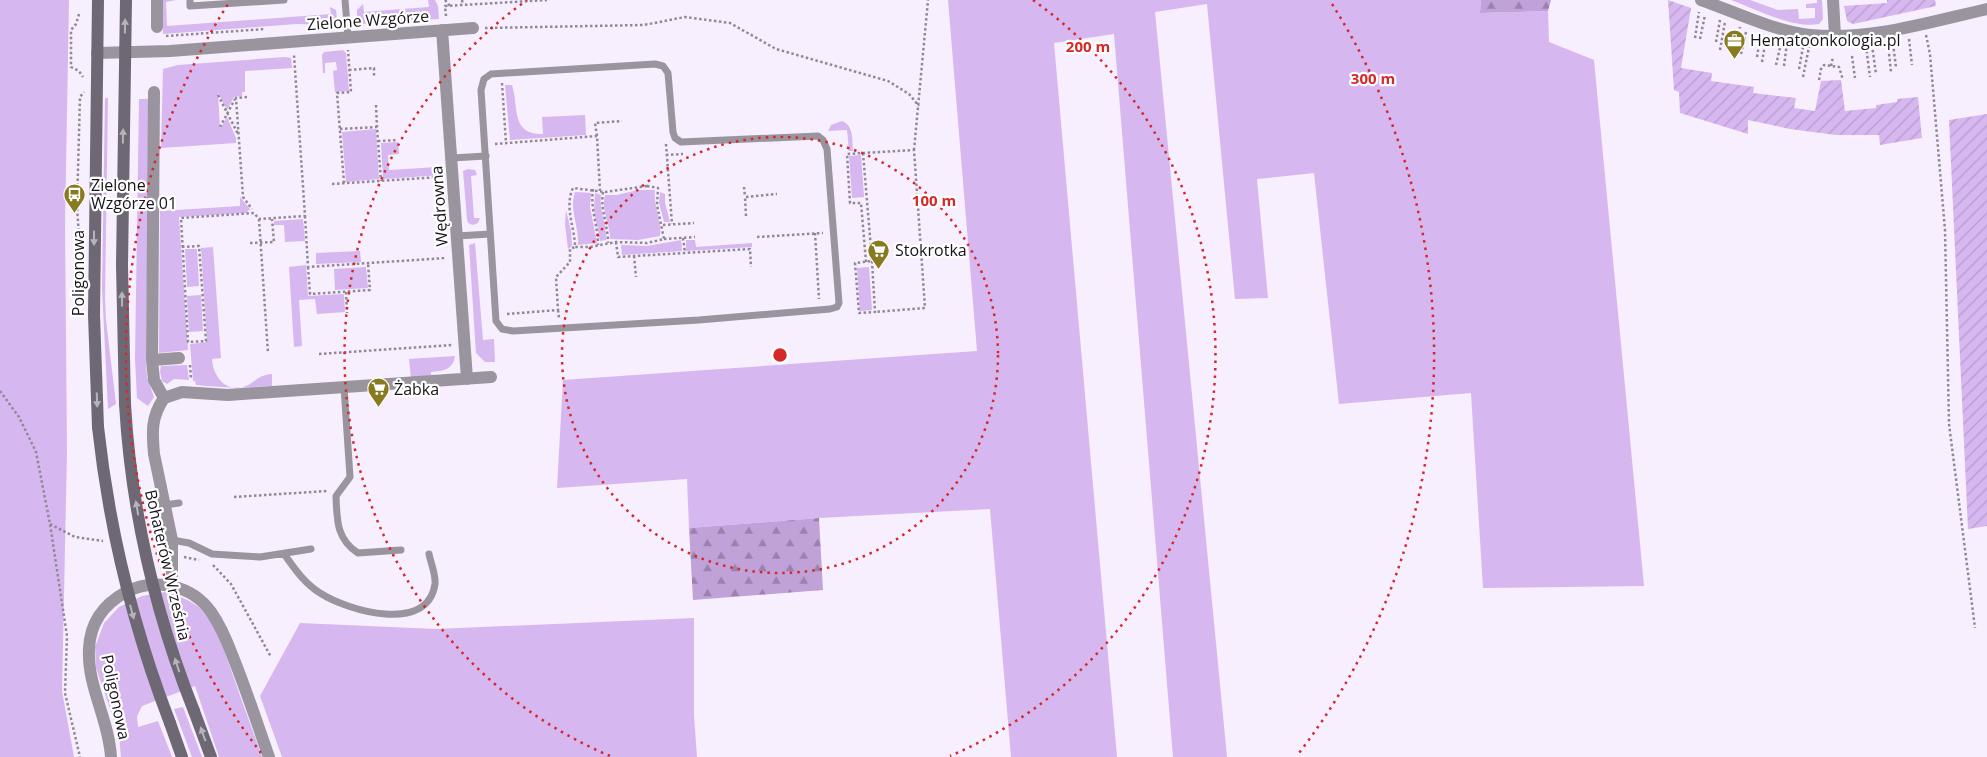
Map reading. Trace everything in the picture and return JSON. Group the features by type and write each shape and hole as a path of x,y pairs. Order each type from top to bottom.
{"main road":[{"name":"Poligonowa","path":"98,0 94,315 98,426 109,510 126,588 144,652 182,757"},
{"path":"125,53 126,0"},
{"name":"Bohaterów Września","path":"125,53 122,312 125,404 133,485 146,554 164,628 211,757"}],"street":[{"path":"157,0 157,27"},
{"path":"1833,0 1835,36"},
{"path":"1702,6 1789,31 1809,35 1835,36 1871,34 1987,10"},
{"name":"Zielone Wzgórze","path":"97,53 348,42 444,25 473,28"},
{"name":"Wędrowna","path":"444,25 467,379"},
{"path":"154,92 152,360 154,380 164,398"},
{"path":"152,360 184,359"},
{"path":"172,585 172,540 154,454 153,440 154,416 164,398 182,392 228,395 491,377"},
{"name":"Poligonowa","path":"111,757 110,737 90,669 89,650 91,634 103,609 113,600 129,591 159,584 172,585 197,598 210,610 221,627 243,681 269,757"}],"lane":[{"path":"190,0 190,6 284,0"},
{"path":"345,0 348,42"},
{"path":"655,64 663,66 668,73 673,132 675,138 681,142 818,136 823,140 827,149 840,303 837,307 830,309 747,316 507,331 497,326 496,321 486,145 481,90 486,76 491,74 655,64"},
{"path":"452,158 486,156"},
{"path":"457,236 490,234"},
{"path":"344,387 350,477 336,496 338,530 350,548 358,553 401,550"},
{"path":"165,505 179,502"},
{"path":"172,540 189,543 212,554 260,556 311,549"},
{"path":"284,554 304,582 322,594 361,610 384,614 411,613 422,608 432,595 435,582 429,554"}],"path":[{"path":"445,0 450,6"},
{"path":"462,0 463,5"},
{"path":"444,25 445,6 547,0"},
{"path":"872,262 855,263 859,313 926,308 914,150 928,0"},
{"path":"1695,38 1702,6"},
{"path":"1700,40 1702,6"},
{"path":"79,14 76,24 71,30 71,67 82,74 85,84 84,92 80,97 77,207 79,236"},
{"path":"1716,42 1720,16"},
{"path":"473,28 644,25 685,17 730,23 776,49 888,81 909,94 919,106"},
{"path":"1720,50 1726,18"},
{"path":"1735,53 1740,24"},
{"path":"1741,54 1747,26"},
{"path":"1757,57 1761,30"},
{"path":"1762,62 1768,32"},
{"path":"1925,32 1930,54 1945,230 1949,424 1976,628"},
{"path":"1909,34 1912,65"},
{"path":"1776,65 1782,37"},
{"path":"1893,37 1896,67"},
{"path":"1887,38 1891,72"},
{"path":"1784,66 1788,39"},
{"path":"1872,41 1876,74"},
{"path":"344,183 337,93 351,92 348,42"},
{"path":"1866,42 1870,77"},
{"path":"1799,69 1804,43"},
{"path":"1803,77 1810,43"},
{"path":"294,55 310,294 370,290 368,263"},
{"path":"1852,56 1855,78"},
{"path":"1831,66 1832,57"},
{"path":"1819,80 1821,69 1824,65 1838,67 1842,80"},
{"path":"349,70 374,68 374,76"},
{"path":"506,143 501,83 511,82"},
{"path":"218,95 238,136"},
{"path":"236,98 247,97"},
{"path":"220,127 236,98"},
{"path":"236,98 243,197 252,209"},
{"path":"376,105 381,181"},
{"path":"608,243 602,202 596,123 622,121"},
{"path":"340,129 377,127"},
{"path":"486,145 597,136"},
{"path":"665,137 672,224"},
{"path":"378,141 398,140"},
{"path":"866,262 861,203 850,203 847,154 914,150"},
{"path":"864,153 875,312"},
{"path":"666,155 686,154"},
{"path":"332,184 445,177"},
{"path":"575,247 569,204 573,188 612,192 639,187 658,188 657,205 664,239"},
{"path":"744,187 746,216"},
{"path":"593,190 592,206 597,228 598,245"},
{"path":"745,196 777,194"},
{"path":"182,246 199,246 206,340 188,342 182,246 181,218 254,213 259,219 268,353"},
{"path":"259,219 305,216"},
{"path":"250,243 274,242 272,218"},
{"path":"662,225 694,223"},
{"path":"758,237 826,232"},
{"path":"815,233 819,301"},
{"path":"559,320 556,277 570,262 570,250 575,247 582,248 616,242 638,244 664,239 695,237"},
{"path":"683,238 684,253"},
{"path":"616,242 618,258 750,249 751,267"},
{"path":"634,256 636,277"},
{"path":"308,267 450,258"},
{"path":"346,292 347,313"},
{"path":"506,314 558,310"},
{"path":"319,354 456,345"},
{"path":"184,359 191,381"},
{"path":"0,391 19,417 36,452 50,524 67,636 65,693 80,757"},
{"path":"234,497 341,490"},
{"path":"50,524 75,537 106,542"},
{"path":"173,555 202,561"},
{"path":"212,564 231,584 271,657"}],"shaded area":[{"path":"0,0 69,0 65,224 67,451 62,691 74,757 0,757"},
{"path":"163,0 176,0 166,2 167,26 331,14 330,7 336,10 337,19 332,25 297,24 163,34"},
{"path":"428,0 435,0 438,6 439,19 361,24 357,19 357,10 363,4 364,12 429,7"},
{"path":"948,0 1481,0 1480,13 1548,11 1549,42 1594,60 1644,586 1483,588 1471,393 1339,404 1314,173 1257,179 1268,298 1235,299 1207,4 1155,12 1227,757 1173,757 1114,34 1054,43 1117,757 1011,757 990,509 819,518 689,528 687,479 557,488 563,380 977,351"},
{"path":"1668,0 1691,8 1681,68 1712,73 1711,81 1754,87 1753,93 1796,98 1794,108 1815,111 1821,81 1841,80 1845,111 1876,108 1876,105 1897,102 1897,99 1918,97 1922,138 1880,145 1879,135 1836,135 1790,129 1748,120 1748,134 1680,113 1679,92 1674,90"},
{"path":"1731,0 1750,0 1778,10 1798,9 1799,19 1815,18 1815,8 1806,8 1806,4 1817,3 1817,0 1822,0 1823,19 1819,24 1798,24"},
{"path":"1887,0 1935,0 1936,6 1853,24 1847,21 1844,6 1887,3"},
{"path":"343,50 346,53 349,91 335,92 333,71 337,70 336,62 325,63 325,73 323,73 322,55 324,52"},
{"path":"291,58 292,68 245,71 245,92 242,92 242,96 234,97 227,110 218,93 220,129 227,117 236,138 236,143 161,148 163,69 178,65"},
{"path":"505,85 512,85 518,118 525,130 543,134 542,117 585,115 586,135 510,140"},
{"path":"105,98 108,98 105,298 116,404 108,409 102,288"},
{"path":"139,99 149,99 146,362 147,377 154,397 148,406 137,398 135,359"},
{"path":"1987,114 1987,526 1968,529 1949,120"},
{"path":"842,121 849,126 853,151 849,151 847,130 828,131 831,125"},
{"path":"376,129 379,179 346,182 342,132"},
{"path":"398,142 399,154 388,155 389,170 437,167 442,168 442,175 383,179 381,143"},
{"path":"861,155 864,197 852,198 849,156"},
{"path":"468,169 475,170 477,175 471,176 474,218 480,218 478,223 473,225 468,223 467,219 463,171"},
{"path":"638,190 655,190 660,236 638,240 610,239 604,206 605,195 617,195"},
{"path":"575,192 591,193 590,207 597,243 578,245 573,205"},
{"path":"660,192 665,194 665,203 670,222 664,222 659,203"},
{"path":"595,193 601,195 606,240 600,241 594,210"},
{"path":"240,197 250,209 246,213 179,217 188,350 159,353 160,211 240,206"},
{"path":"566,210 572,246 568,249 565,224"},
{"path":"303,219 305,241 285,242 284,225 274,225 274,221"},
{"path":"681,240 682,251 622,255 621,245 647,246"},
{"path":"686,240 695,240 696,247 752,243 752,247 686,251"},
{"path":"475,243 483,340 494,339 495,362 485,362 476,353 469,245"},
{"path":"213,247 221,358 212,359 213,365 217,376 225,385 230,387 196,385 195,381 193,381 190,344 207,342 201,248"},
{"path":"185,249 197,249 199,286 187,287"},
{"path":"360,251 361,262 316,264 316,253"},
{"path":"306,265 308,296 344,294 345,312 317,314 315,299 299,300 302,346 294,347 289,267"},
{"path":"366,267 368,288 335,290 334,269"},
{"path":"869,267 872,310 860,311 857,268"},
{"path":"201,295 203,331 189,332 187,296"},
{"path":"455,356 454,361 447,369 431,372 431,376 411,378 409,359"},
{"path":"187,365 189,380 174,379 167,384 162,381 161,366"},
{"path":"272,374 272,386 240,387 247,386 262,376"},
{"path":"165,592 197,606 214,626 262,757 219,757 195,686 142,706 137,716 138,727 158,721 172,757 121,757 119,735 96,668 95,647 104,623 119,607 142,596"},
{"path":"694,618 694,716 697,757 282,757 260,696 300,623 436,629"},
{"path":"183,707 202,757 192,757 174,709"}],"green space":[{"path":"1481,0 1551,0 1548,11 1480,13"},
{"path":"819,518 823,590 693,600 689,528"}],"place":[{"name":"Hematoonkologia.pl","path":"1734,59"},
{"name":"Zielone Wzgórze 01","path":"75,213"},
{"name":"Stokrotka","path":"879,269"},
{"name":"Żabka","path":"378,408"}]}
